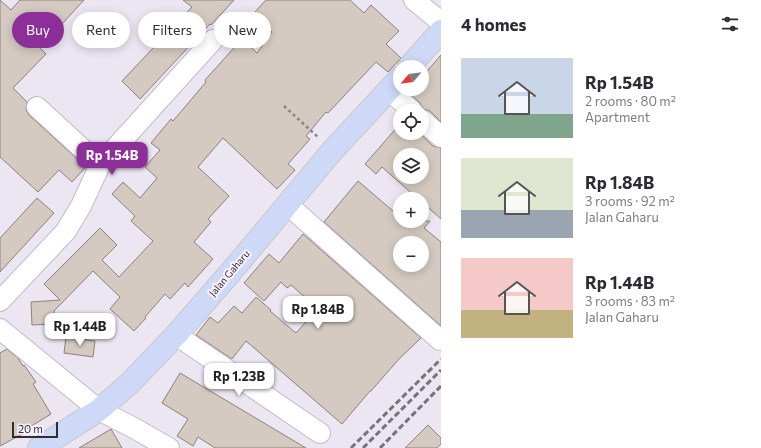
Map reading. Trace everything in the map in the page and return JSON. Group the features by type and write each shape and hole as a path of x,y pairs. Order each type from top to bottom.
{"main road":[{"path":"415,60 441,31"},
{"name":"Jalan Gaharu","path":"39,448 99,410 130,384 230,274 333,150 393,85"}],"street":[{"path":"414,0 441,22"},
{"path":"0,301 66,231 81,206 100,165 213,40"},
{"path":"37,107 100,165"},
{"path":"429,126 441,137"},
{"path":"287,204 440,340"},
{"path":"0,329 99,410 132,426 169,448"},
{"path":"176,335 320,433"},
{"path":"132,426 140,448"}],"path":[{"path":"284,106 333,150"}],"building":[{"path":"0,0 11,10 20,0 84,0 64,22 64,12 12,12 12,48 40,48 46,54 13,88 27,102 26,110 29,115 86,167 72,182 59,170 38,192 0,157"},
{"path":"183,0 234,0 223,12 214,12 214,22 206,28 206,12 187,12 192,7"},
{"path":"266,0 350,0 364,13 371,5 399,31 386,44 401,58 399,60 393,60 393,67 388,72 376,62 328,113 326,112 306,136 310,139 288,164 295,170 277,189 223,138 198,167 229,196 208,219 211,222 194,242 213,259 188,287 185,283 170,299 165,294 134,331 110,309 120,297 93,271 54,311 55,324 32,325 31,302 60,300 44,284 100,228 117,245 102,260 119,277 153,241 131,221 135,216 112,194 123,182 140,198 157,178 145,167 160,150 151,143 171,119 173,121 206,82 205,80 234,48 252,48 257,53 261,48 271,48 271,12 255,12"},
{"path":"153,48 188,48 140,99 122,81"},
{"path":"441,55 441,122 429,111 429,104 420,104 412,96 429,96 429,69"},
{"path":"393,132 393,140 427,140 433,146 441,148 441,219 429,208 429,192 410,192 401,184 429,184 429,148 393,148 393,177 382,167 376,174 365,164"},
{"path":"358,181 393,211 393,228 424,228 441,242 441,326 324,222"},
{"path":"37,198 54,213 0,272 0,238"},
{"path":"303,234 421,338 399,359 342,424 246,341 232,359 196,335 210,317 218,323 234,306 242,313 256,297 296,333 312,315 303,306 308,300 291,285 287,288 281,282 264,301 244,283 269,254 279,263"},
{"path":"66,337 95,341 93,357 64,353"},
{"path":"7,349 18,358 36,382 33,384 51,414 25,430 26,432 0,446 0,353"},
{"path":"180,373 306,448 215,448 198,437 193,446 177,436 188,419 162,403"},
{"path":"428,425 441,438 441,444 437,448 405,448"},
{"path":"111,429 122,448 79,448"}],"railway":[{"path":"351,448 441,359"},
{"path":"363,448 441,370"},
{"path":"380,448 441,386"}]}
